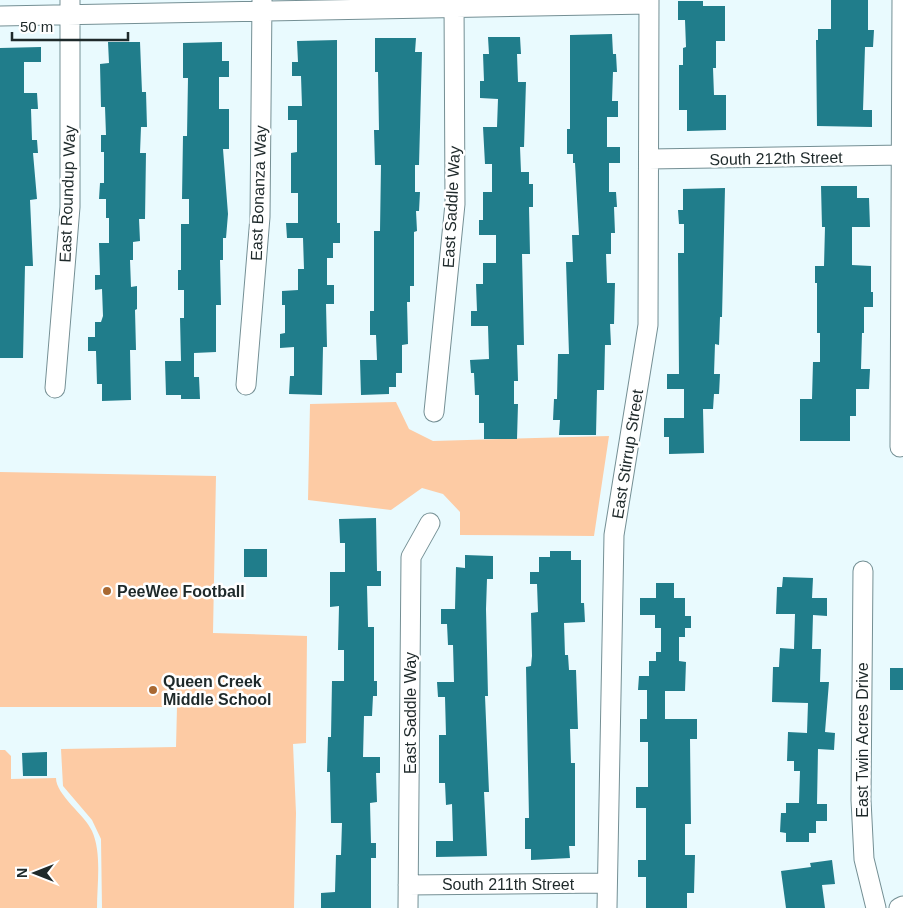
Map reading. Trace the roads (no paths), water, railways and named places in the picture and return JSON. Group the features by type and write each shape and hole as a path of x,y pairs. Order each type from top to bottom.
{"street":[{"path":"900,447 902,0"},
{"path":"0,16 70,7 649,2"},
{"name":"East Stirrup Street","path":"607,908 614,535 648,325 649,2"},
{"name":"East Saddle Way","path":"434,412 455,204 454,4"},
{"name":"East Bonanza Way","path":"246,385 260,217 262,6"},
{"name":"East Roundup Way","path":"55,388 70,206 70,7"},
{"name":"South 212th Street","path":"649,159 902,155"},
{"name":"East Saddle Way","path":"408,908 411,557 430,523"},
{"name":"East Twin Acres Drive","path":"863,571 861,800 864,859 876,908"},
{"name":"South 211th Street","path":"408,885 607,883"},
{"path":"899,908 903,906"}],"place":[{"name":"PeeWee Football","path":"107,591"},
{"name":"Queen Creek Middle School","path":"153,690"}]}
